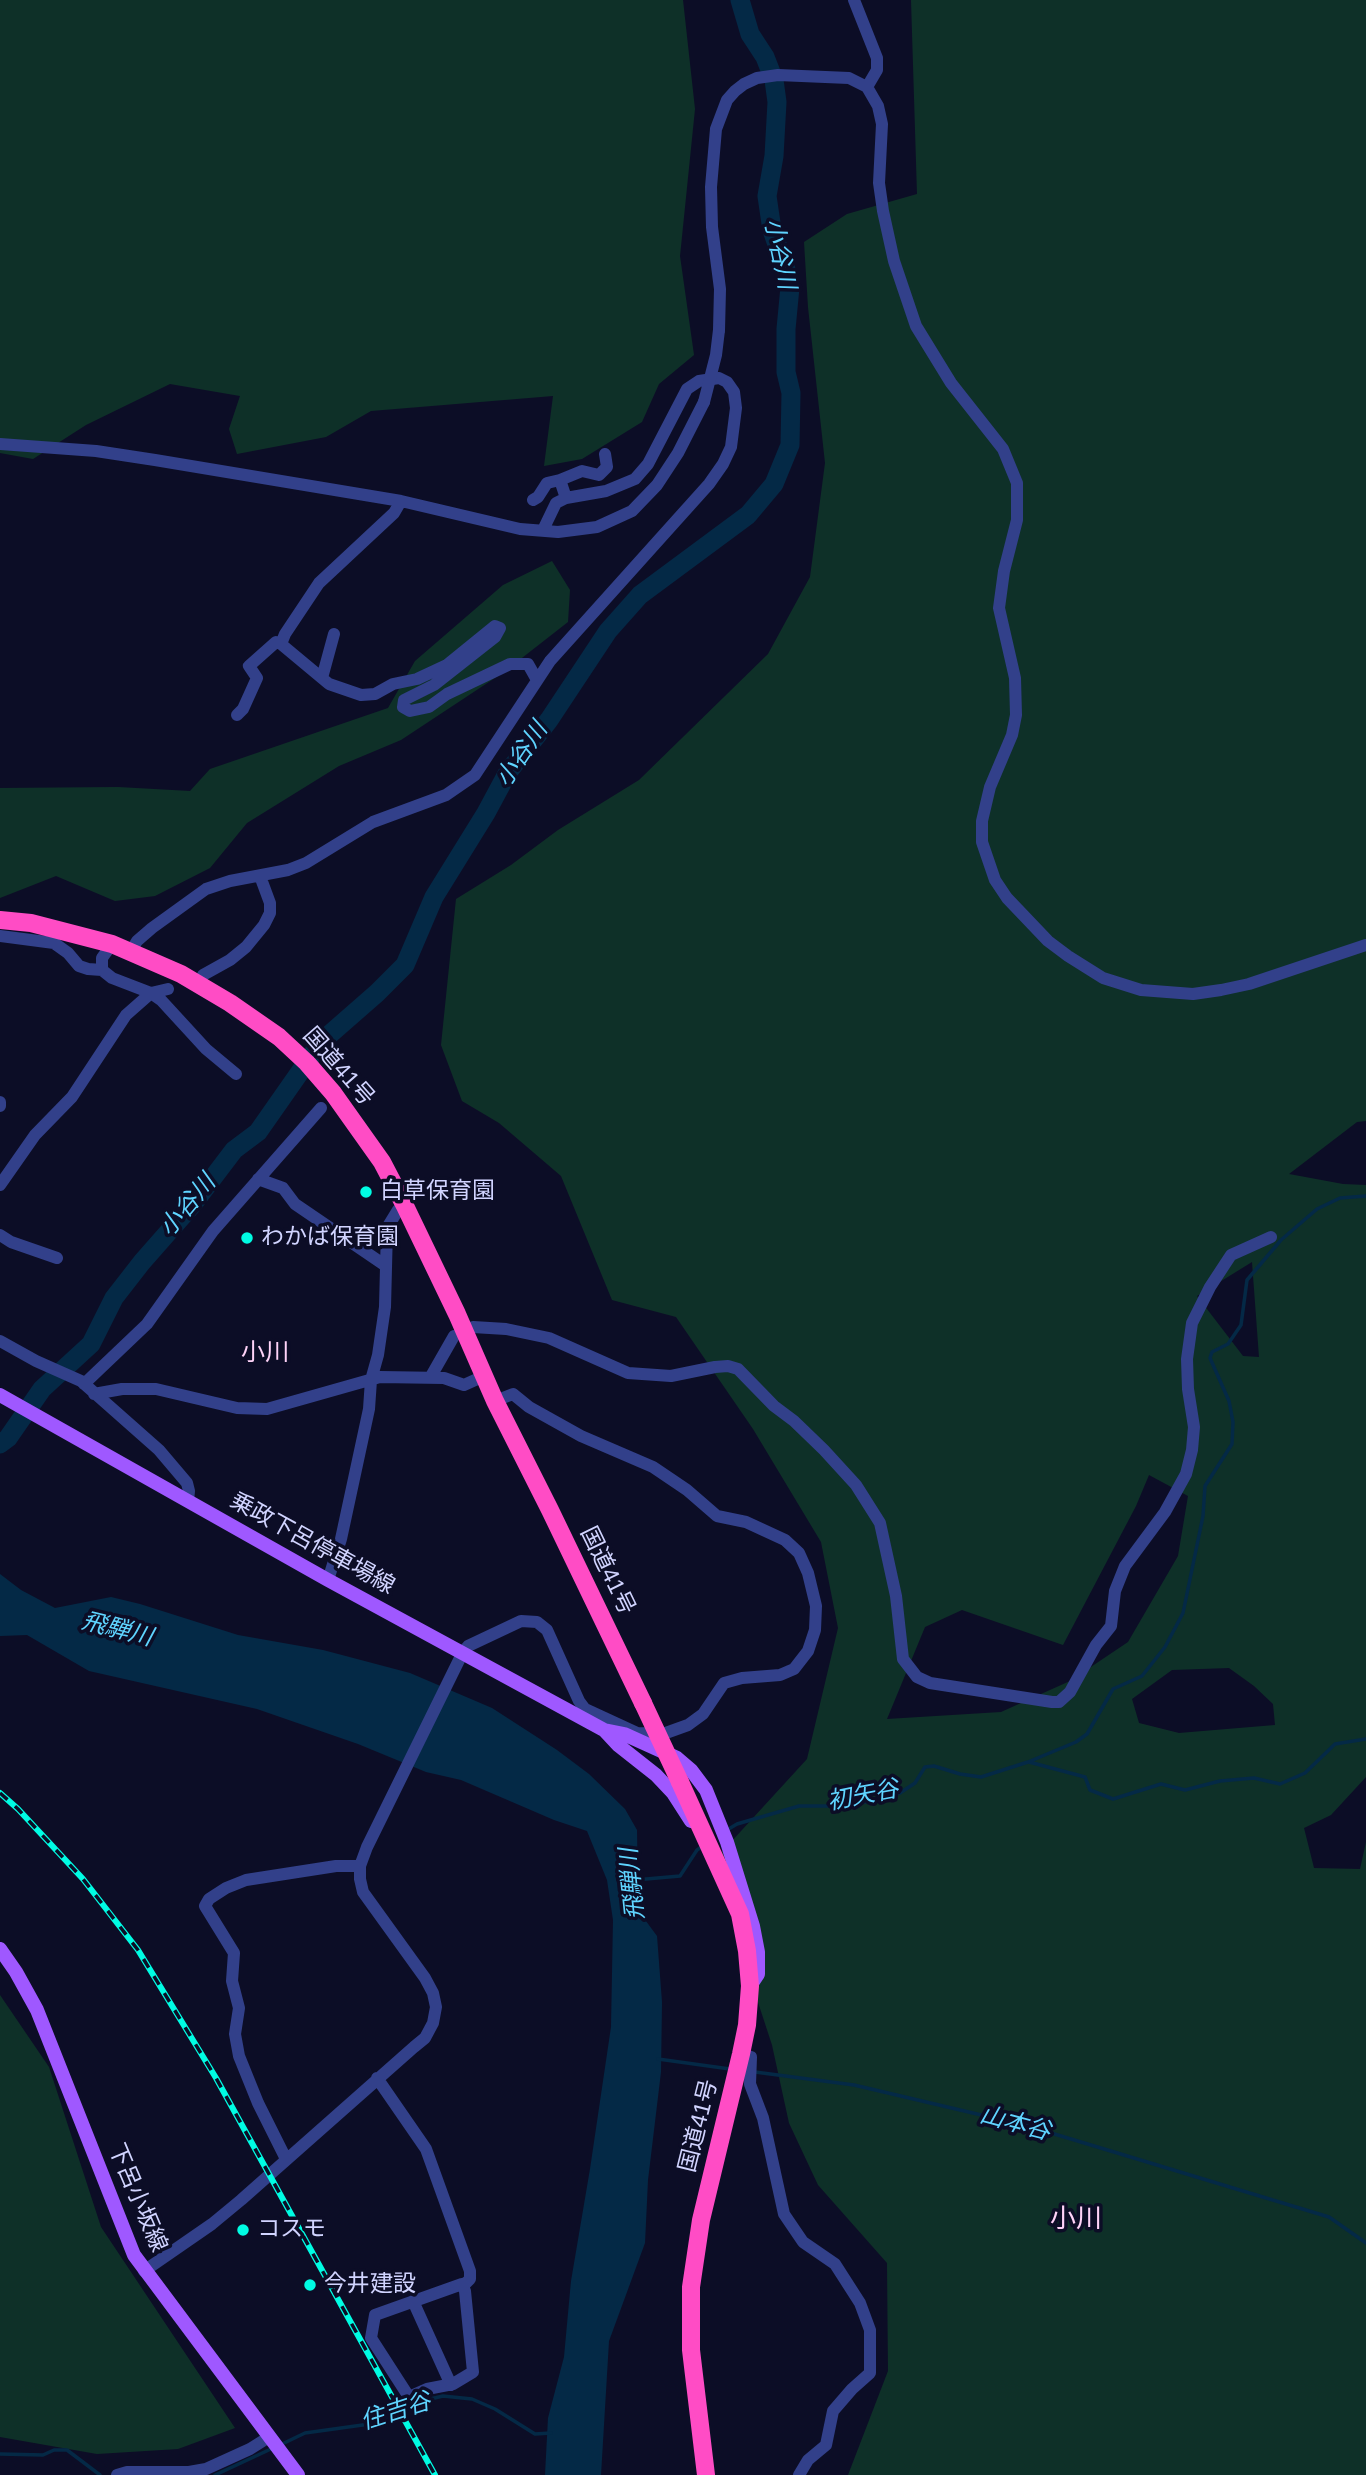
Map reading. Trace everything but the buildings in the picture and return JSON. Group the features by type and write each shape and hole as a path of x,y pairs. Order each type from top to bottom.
{"highway":[{"name":"国道41号","path":"0,920 31,923 112,944 201,985 279,1037 307,1063 355,1123 382,1162 405,1206 495,1401 708,1841 740,1914 750,1986 741,2054 701,2220 691,2287 691,2350 706,2475"}],"main road":[{"name":"乗政下呂停車場線","path":"3,1397 328,1580 604,1730"},
{"path":"604,1730 673,1793 703,1838 708,1841"},
{"path":"604,1730 624,1734 677,1758 691,1770 706,1790 730,1853 753,1926 758,1952 758,1974 750,1986"},
{"name":"下呂小坂線","path":"0,1949 37,2010 119,2223 134,2255 298,2475"}],"street":[{"path":"854,0 877,58 877,70 867,87"},
{"path":"0,444 106,452 401,501 520,529 558,532 597,527 632,510 657,485 678,453 704,402 716,355 719,330 720,289 711,209 716,129 727,100 734,90 757,78 778,75 849,78 867,87 878,106 882,124 878,183 894,261 916,326 951,383 1003,449 1017,483 1017,520 1004,571 999,608 1015,678 1016,715 1012,735 990,787 982,821 982,842 995,880 1048,941 1103,978 1141,990 1193,994 1221,990 1250,984 1366,945"},
{"path":"131,951 137,941 152,928 206,889 230,881 288,870 306,863 373,822 446,795 475,775 550,661 700,494 723,464 731,447 735,427 734,391 727,382 719,379 699,381 687,389 648,464 635,479 606,491 565,498 556,503 543,530"},
{"path":"533,500 547,483 582,471 599,475 607,467 605,454"},
{"path":"559,480 565,498"},
{"path":"281,643 319,583 394,513 401,501"},
{"path":"237,715 243,709 257,678 249,666 276,642 281,643 322,678 352,693 375,694 393,684 416,679 447,665 495,626 500,628 495,637 434,685 404,700 402,707 416,712 510,664 527,664 537,680"},
{"path":"322,678 334,634"},
{"path":"203,975 230,960 246,947 264,925 270,914 270,902 260,876"},
{"path":"0,936 54,943 68,953 79,966 102,970 112,978 151,993 161,1000 206,1049 236,1074"},
{"path":"102,970 102,958 112,944"},
{"path":"0,1185 35,1135 72,1097 127,1015 151,993 168,989"},
{"path":"82,1383 147,1324 213,1231 321,1108"},
{"path":"258,1179 283,1188 295,1204 386,1266"},
{"path":"328,1580 355,1480 369,1409 371,1380 379,1356 385,1307 387,1228 398,1210 405,1206"},
{"path":"0,1235 57,1258"},
{"path":"473,1327 506,1329 549,1338 628,1373 671,1376 715,1367 728,1366 738,1369 840,1467 856,1485 880,1524 896,1596 904,1659 917,1677 930,1683 1059,1702 1070,1692 1096,1645 1111,1626 1115,1591 1125,1566 1165,1512 1186,1474 1194,1427 1187,1359 1192,1323 1210,1287 1231,1255 1272,1237"},
{"path":"430,1378 454,1336"},
{"path":"0,1341 82,1383 159,1450 187,1483 188,1501"},
{"path":"94,1394 122,1389 156,1389 237,1409 267,1409 380,1377 444,1378 464,1385 484,1376"},
{"path":"144,2271 212,2224 425,2038 433,2023 436,2007 433,1993 363,1892 360,1866 454,1670 463,1653 475,1641 521,1621 537,1622 547,1630 585,1709 637,1733 663,1734 688,1725 703,1714 724,1683 742,1678 780,1675 794,1670 808,1651 815,1630 816,1606 808,1573 799,1553 785,1541 746,1522 717,1516 687,1490 653,1467 581,1436 529,1407 513,1394 495,1401"},
{"path":"286,2159 258,2103 239,2056 235,2034 239,2008 232,1974 234,1953 205,1906 209,1899 226,1888 246,1880 336,1866 360,1866"},
{"path":"741,2054 751,2057 750,2084 763,2118 784,2214 803,2242 835,2264 860,2303 870,2330 870,2372 834,2411 826,2445 808,2460 799,2475"},
{"path":"377,2078 426,2149 470,2271 470,2279 462,2284 375,2315 371,2338 409,2397 427,2389 451,2385 473,2372 465,2291 462,2284"},
{"path":"413,2301 451,2385"},
{"path":"117,2475 127,2472 189,2472 206,2469 269,2437"}],"green space":[{"path":"0,0 683,0 695,109 680,256 694,355 659,384 642,422 582,459 544,466 553,396 371,411 326,437 237,454 229,429 240,396 170,384 86,425 33,459 0,453"},
{"path":"911,0 1366,0 1366,1121 1357,1122 1289,1174 1343,1184 1366,1185 1366,1777 1331,1815 1304,1828 1314,1868 1360,1869 1366,1842 1366,2475 848,2475 888,2371 887,2263 818,2185 789,2123 772,2045 754,1990 720,1854 807,1759 838,1628 821,1542 753,1429 676,1317 612,1300 561,1176 499,1123 462,1101 441,1045 456,899 511,865 558,830 639,780 768,654 810,577 825,463 808,307 804,242 847,214 917,194","holes":["1252,1262 1259,1357 1243,1356 1197,1296","1149,1475 1188,1496 1178,1556 1128,1642 1070,1681 1001,1712 887,1719 925,1627 962,1610 1063,1645 1136,1506","1229,1668 1273,1704 1275,1725 1179,1733 1139,1723 1132,1699 1172,1670"]},
{"path":"552,561 570,590 568,622 504,672 401,740 339,766 247,823 210,868 155,896 115,901 56,876 0,898 0,788 118,787 190,791 210,769 388,708 415,661 503,585"},
{"path":"0,1995 49,2067 101,2227 235,2428 178,2449 97,2454 0,2437"}],"water":[{"name":"飛騨川","path":"0,1574 21,1590 55,1608 111,1597 238,1635 323,1650 410,1673 492,1708 589,1774 625,1809 637,1830 640,1913 657,1936 662,2002 661,2072 648,2180 645,2243 609,2341 601,2475 545,2475 548,2418 564,2357 571,2281 611,2027 613,1920 607,1880 587,1831 554,1820 461,1780 426,1772 358,1744 257,1709 89,1671 27,1635 0,1636"}],"waterway":[{"name":"小谷川","path":"0,1444 8,1438 42,1389 91,1344 114,1298 193,1204 234,1150 258,1132 321,1042 405,965 434,897 508,772 549,720 608,631 640,595 748,515 774,484 790,445 791,393 786,372 790,287 772,230 767,196 774,156 777,102 774,80 765,57 750,34 740,0"},
{"path":"727,1830 737,1824 799,1806 837,1806 873,1801 900,1793 915,1783 925,1767 934,1766 981,1777 1028,1762 1076,1742 1087,1734 1113,1689 1142,1676 1165,1647 1183,1613 1203,1516 1205,1486 1232,1444 1233,1422 1229,1401 1210,1358 1212,1352 1228,1344 1241,1325 1247,1280 1281,1240 1317,1209 1340,1198 1366,1196"},
{"name":"初矢谷","path":"1029,1762 1085,1777 1090,1790 1113,1799 1161,1784 1185,1790 1220,1781 1254,1778 1280,1784 1305,1773 1335,1744 1366,1739"},
{"name":"初矢谷","path":"635,1880 680,1876 697,1850 703,1846"},
{"name":"山本谷","path":"658,2059 730,2069"},
{"name":"山本谷","path":"755,2072 854,2085 1028,2126 1329,2217 1366,2243"},
{"name":"住吉谷","path":"280,2445 305,2433 377,2423 422,2401 443,2396 472,2399 495,2409 535,2434 551,2433"},
{"name":"住吉谷","path":"215,2475 273,2448"},
{"name":"住吉谷","path":"0,2454 43,2455 54,2450 67,2450 100,2475"}],"railway":[{"path":"0,1793 83,1879 138,1950 216,2078 435,2475"}],"place":[{"name":"白草保育園","path":"366,1192"},
{"name":"わかば保育園","path":"247,1238"},
{"name":"コスモ","path":"243,2230"},
{"name":"今井建設","path":"310,2285"}],"district":[{"name":"小川","path":"265,1353"},
{"name":"小川","path":"1076,2220"}]}
